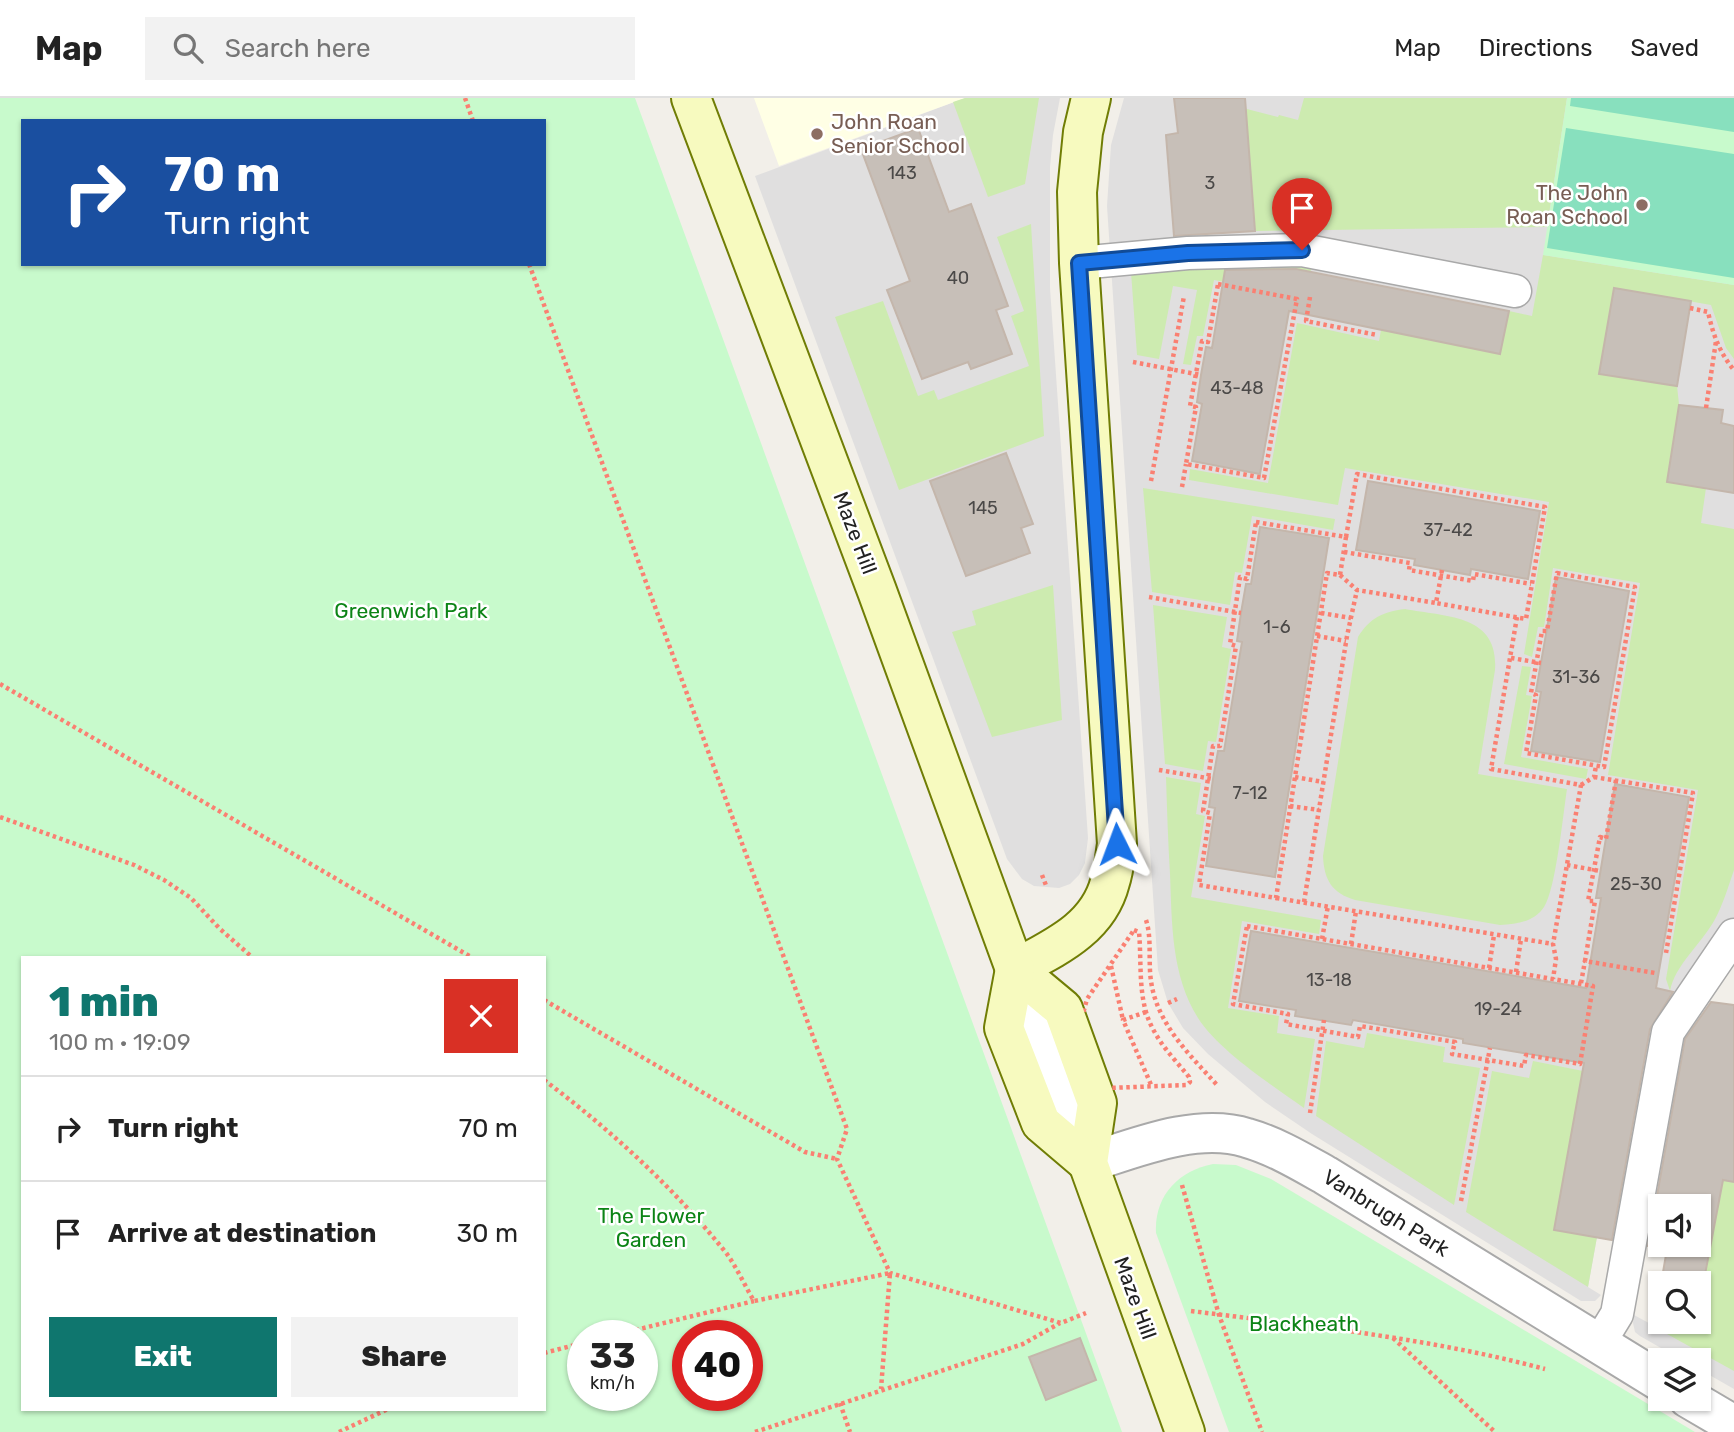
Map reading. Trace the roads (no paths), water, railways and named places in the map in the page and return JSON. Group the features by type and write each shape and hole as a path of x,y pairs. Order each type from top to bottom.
{"street":[{"name":"Maze Hill","path":"691,98 877,590 1016,969 1063,1009 1097,1103 1088,1163 1185,1432"},
{"path":"1016,969 1065,943 1093,919 1110,885 1117,844 1076,192 1083,132 1091,98"},
{"name":"Maze Hill","path":"1016,969 1004,1028 1041,1123 1088,1163"},
{"name":"Vanbrugh Park","path":"1088,1163 1167,1138 1213,1133 1244,1136 1280,1150 1325,1175 1648,1374"},
{"path":"1710,1411 1734,1425"}],"lane":[{"path":"1079,263 1188,253 1302,250 1514,291"},
{"path":"1598,1345 1617,1314 1668,1032 1734,935"}],"place":[{"name":"John Roan Senior School","path":"817,134"},
{"name":"The John Roan School","path":"1642,205"}],"park label":[{"name":"Greenwich Park","path":"411,611"},
{"name":"The Flower Garden","path":"651,1228"},
{"name":"Blackheath","path":"1304,1324"}]}
